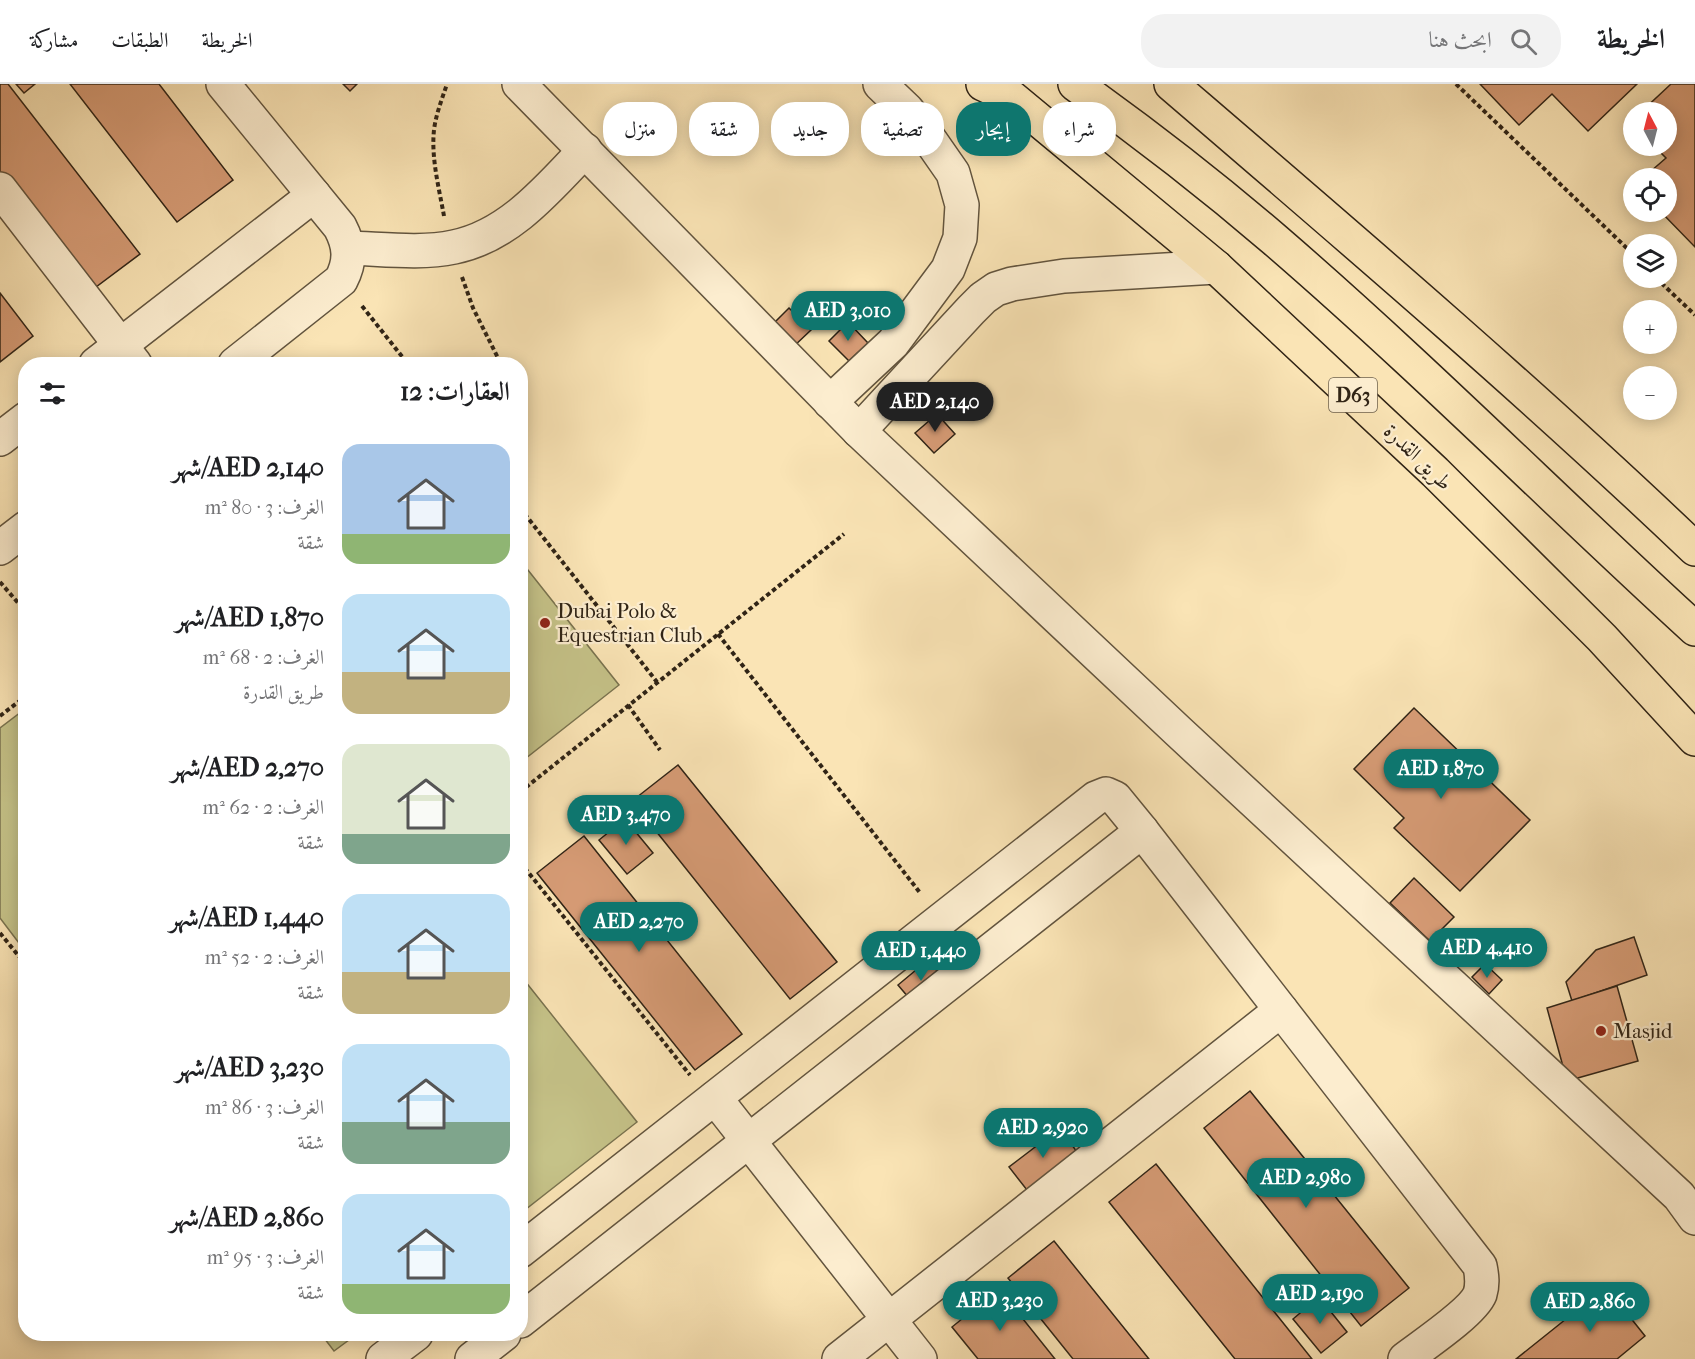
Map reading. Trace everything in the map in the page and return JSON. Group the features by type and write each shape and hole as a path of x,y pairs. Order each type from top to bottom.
{"main road":[{"path":"1075,84 1181,163 1347,304 1695,629"},
{"path":"1170,84 1383,267 1623,481 1695,549"},
{"name":"طريق القدرة","path":"996,88 1216,267 1435,472 1602,638 1695,739"}],"lane":[{"path":"223,84 340,227 348,248 349,259 341,280 244,357"},
{"path":"519,84 859,431 1179,732 1679,1196 1695,1218"},
{"path":"830,402 893,343 948,269 960,238 962,205 953,173 921,127 880,84"},
{"path":"348,248 452,248 471,243 489,235 521,213 585,150"},
{"path":"0,189 116,357"},
{"path":"118,357 314,195"},
{"path":"859,431 970,310 982,298 996,290 1012,284 1064,276 1216,267"},
{"path":"0,439 18,425"},
{"path":"0,548 18,534"},
{"path":"528,1245 1100,795 1106,794 1115,798 1142,831 1480,1266 1481,1288 1471,1307 1404,1359"},
{"path":"528,1315 1142,831"},
{"path":"839,1359 1281,1010"},
{"path":"713,1099 749,1140 920,1359"},
{"path":"383,1359 407,1341"},
{"path":"472,1359 495,1341"}],"path":[{"path":"1456,84 1623,244"},
{"path":"341,280 402,357"},
{"path":"1667,288 1695,315"},
{"path":"528,518 657,682"},
{"path":"528,786 843,534"},
{"path":"0,582 18,603"},
{"path":"718,634 941,920"},
{"path":"0,716 18,702"},
{"path":"628,705 660,750"},
{"path":"528,872 713,1099"},
{"path":"0,933 18,955"}],"shaded area":[{"name":"Dubai Polo & Equestrian Club","path":"528,570 619,685 528,756"},
{"path":"18,714 18,942 0,918 0,728"},
{"path":"528,985 637,1122 528,1208"},
{"path":"326,1341 348,1341 334,1351"}],"building":[{"path":"0,84 8,84 140,254 84,296 0,183"},
{"path":"16,84 35,84 24,93"},
{"path":"70,84 159,84 233,180 177,222"},
{"path":"343,84 357,84 350,91"},
{"path":"1480,84 1637,84 1588,131 1552,94 1519,125"},
{"path":"1671,84 1695,84 1695,247 1671,222 1677,222 1677,168 1654,168 1666,158 1664,156 1677,156 1677,102 1652,102"},
{"path":"0,293 33,336 0,362"},
{"path":"789,308 811,330 792,348 770,327"},
{"path":"848,322 868,343 849,361 829,341"},
{"path":"937,414 955,434 934,453 915,433"},
{"path":"1414,708 1530,820 1460,891 1394,828 1404,818 1354,769"},
{"path":"678,765 837,962 790,999 632,801"},
{"path":"625,819 653,853 627,874 599,840"},
{"path":"584,836 742,1034 695,1070 537,873"},
{"path":"1414,878 1454,917 1430,941 1390,903"},
{"path":"1634,937 1647,975 1572,1001 1566,982 1596,950"},
{"path":"928,960 944,979 914,1004 898,985"},
{"path":"1485,964 1502,980 1489,994 1472,977"},
{"path":"1617,986 1638,1061 1567,1081 1547,1008"},
{"path":"1250,1091 1409,1288 1361,1326 1204,1128"},
{"path":"1060,1128 1077,1152 1027,1190 1009,1167"},
{"path":"1156,1164 1312,1359 1235,1359 1109,1202"},
{"path":"1054,1241 1149,1359 1073,1359 1008,1278"},
{"path":"1606,1287 1645,1336 1617,1359 1516,1359"},
{"path":"999,1289 1055,1359 978,1359 952,1327"},
{"path":"1319,1297 1347,1332 1321,1353 1293,1319"}],"place":[{"name":"Dubai Polo & Equestrian Club","path":"545,623"},
{"name":"Masjid","path":"1601,1031"}]}
